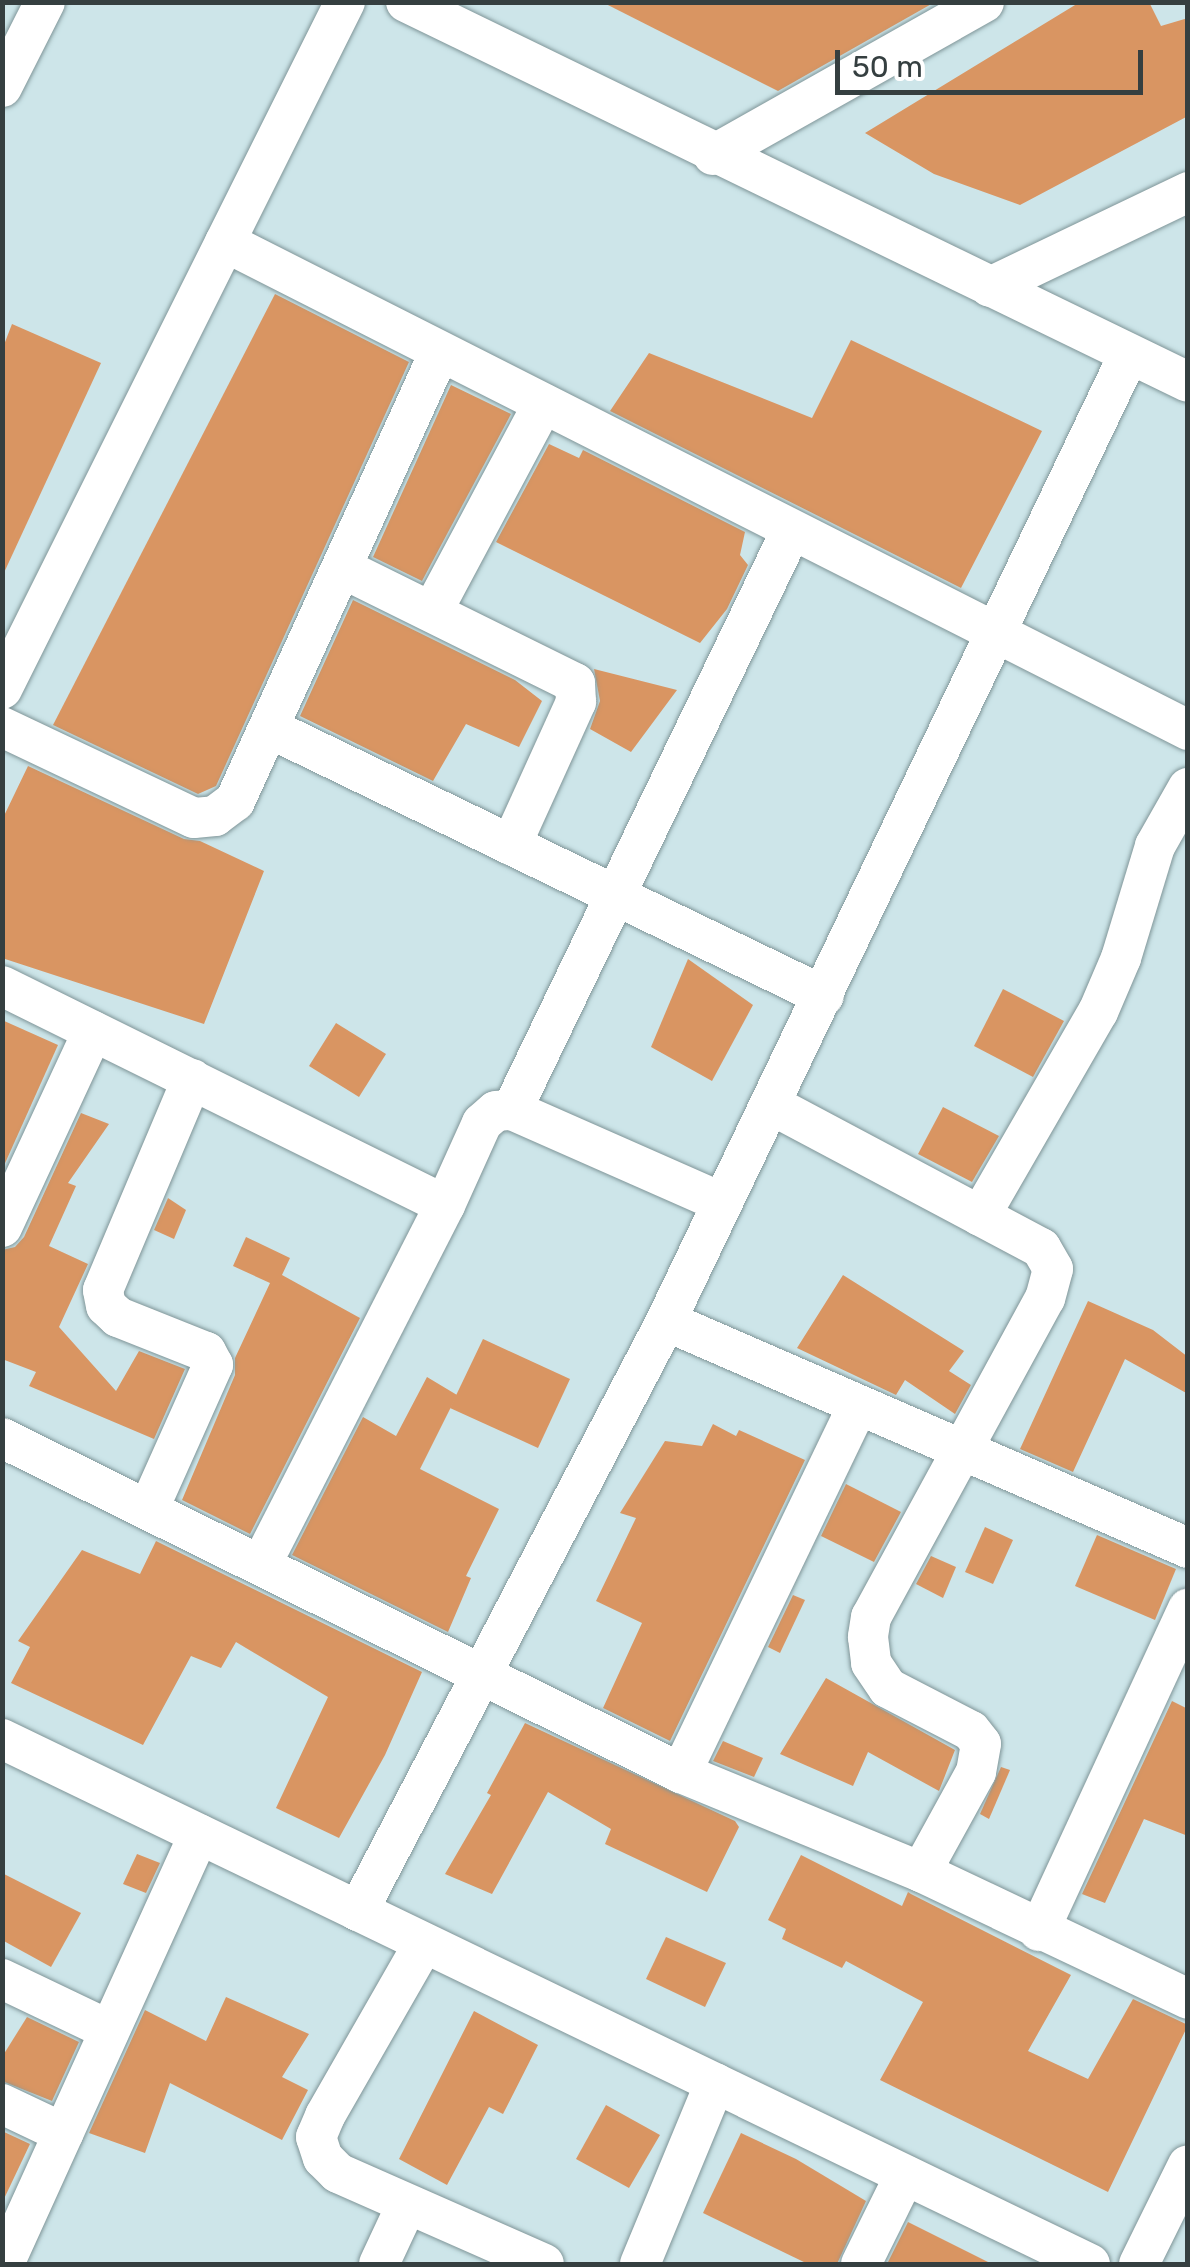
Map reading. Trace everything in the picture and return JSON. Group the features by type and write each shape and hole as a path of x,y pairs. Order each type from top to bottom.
{"street":[{"path":"2,88 45,2"},
{"path":"2,689 345,2"},
{"path":"406,2 713,155 1188,382"},
{"path":"713,155 982,3"},
{"path":"990,287 1188,192"},
{"path":"225,242 1188,730"},
{"path":"2,726 194,818 215,816 235,801 440,352"},
{"path":"358,1911 666,1320 1129,354"},
{"path":"433,610 542,404"},
{"path":"512,1110 618,898 792,531"},
{"path":"342,568 576,682 576,702 511,846"},
{"path":"269,728 824,996"},
{"path":"980,1216 1098,1012 1121,958 1155,846 1188,788"},
{"path":"2,986 446,1204"},
{"path":"2,1227 93,1030"},
{"path":"150,1508 212,1364 206,1352 118,1317 106,1306 103,1290 192,1079"},
{"path":"770,1104 1041,1248 1053,1270 1045,1298 879,1602 868,1637 871,1664 888,1688 971,1731 981,1744 976,1772 921,1872"},
{"path":"260,1564 446,1204 482,1123 496,1111 512,1110 721,1202"},
{"path":"666,1320 1188,1548"},
{"path":"681,1773 858,1405"},
{"path":"2,1438 681,1773 921,1872 1188,1999"},
{"path":"1038,1930 1188,1609"},
{"path":"2,1739 1090,2264"},
{"path":"4,2264 199,1834"},
{"path":"424,1943 316,2137 323,2158 338,2173 544,2264"},
{"path":"2,1979 109,2030"},
{"path":"640,2264 715,2083"},
{"path":"2,2104 63,2133"},
{"path":"1139,2264 1188,2165"},
{"path":"860,2264 906,2175"},
{"path":"379,2264 407,2204"}],"building":[{"path":"602,2 935,2 778,91"},
{"path":"1080,2 1149,2 1161,26 1188,18 1188,116 1020,205 934,174 865,133"},
{"path":"275,294 409,362 216,786 198,794 53,725"},
{"path":"12,324 101,363 2,577 2,350"},
{"path":"851,340 1042,431 961,588 610,411 649,353 812,418"},
{"path":"451,385 511,414 422,581 373,557"},
{"path":"549,444 579,458 583,450 745,532 740,555 748,565 727,609 700,643 496,542"},
{"path":"353,600 515,680 542,701 519,747 466,724 433,781 300,716"},
{"path":"594,669 677,690 631,752 590,729 600,701"},
{"path":"28,766 184,839 200,841 264,871 204,1024 2,958 2,820"},
{"path":"688,959 753,1005 712,1081 651,1047"},
{"path":"1003,989 1064,1021 1033,1077 974,1046"},
{"path":"2,1020 58,1045 2,1170"},
{"path":"336,1023 386,1054 359,1097 309,1066"},
{"path":"943,1107 999,1136 972,1182 918,1154"},
{"path":"81,1113 109,1124 68,1183 76,1186 49,1246 88,1264 59,1327 116,1391 139,1351 185,1369 154,1439 29,1386 36,1372 2,1359 2,1250 15,1247 24,1237"},
{"path":"168,1198 186,1210 174,1239 154,1230"},
{"path":"246,1237 290,1258 282,1275 360,1318 250,1534 182,1500 235,1375 235,1358 270,1283 233,1266"},
{"path":"843,1275 964,1351 949,1371 971,1385 955,1414 905,1380 896,1395 797,1348"},
{"path":"1088,1301 1153,1330 1188,1357 1188,1394 1125,1359 1073,1472 1020,1449"},
{"path":"483,1339 570,1379 538,1448 450,1408"},
{"path":"427,1377 457,1395 420,1469 499,1509 466,1576 471,1578 448,1632 292,1555 363,1417 396,1436"},
{"path":"713,1424 736,1436 739,1430 805,1460 670,1741 603,1708 642,1623 596,1601 636,1518 620,1513 665,1441 702,1446"},
{"path":"846,1484 901,1512 874,1562 821,1536"},
{"path":"985,1527 1013,1540 993,1584 965,1572"},
{"path":"1097,1535 1176,1569 1155,1620 1075,1586"},
{"path":"156,1541 422,1672 385,1755 339,1838 276,1808 328,1697 236,1642 221,1668 191,1656 143,1745 11,1683 30,1647 18,1641 82,1550 140,1574"},
{"path":"931,1556 956,1567 943,1598 916,1584"},
{"path":"793,1595 805,1600 780,1653 768,1647"},
{"path":"826,1678 955,1750 939,1791 868,1752 853,1786 780,1754"},
{"path":"1172,1701 1188,1709 1188,1836 1144,1819 1105,1903 1082,1894"},
{"path":"525,1723 735,1821 739,1827 707,1892 605,1844 611,1829 548,1792 492,1894 445,1874 491,1795 487,1793"},
{"path":"723,1741 763,1758 754,1777 713,1761"},
{"path":"1001,1767 1010,1770 989,1819 980,1814"},
{"path":"137,1854 160,1863 146,1893 123,1884"},
{"path":"801,1855 902,1906 908,1892 1071,1975 1028,2051 1088,2079 1133,1999 1188,2025 1108,2192 880,2080 923,2002 846,1961 842,1968 782,1939 786,1929 768,1920"},
{"path":"2,1873 81,1913 51,1967 2,1940"},
{"path":"666,1937 726,1963 705,2007 646,1979"},
{"path":"226,1997 309,2034 282,2077 308,2090 282,2140 170,2083 145,2153 89,2133 145,2010 206,2041"},
{"path":"474,2011 538,2045 503,2114 489,2107 447,2185 399,2159"},
{"path":"27,2017 79,2042 52,2101 2,2081 2,2057"},
{"path":"606,2105 660,2135 629,2188 576,2159"},
{"path":"2,2131 30,2144 2,2203"},
{"path":"741,2133 796,2159 866,2201 837,2264 808,2264 703,2213"},
{"path":"908,2222 992,2264 887,2264"}]}
